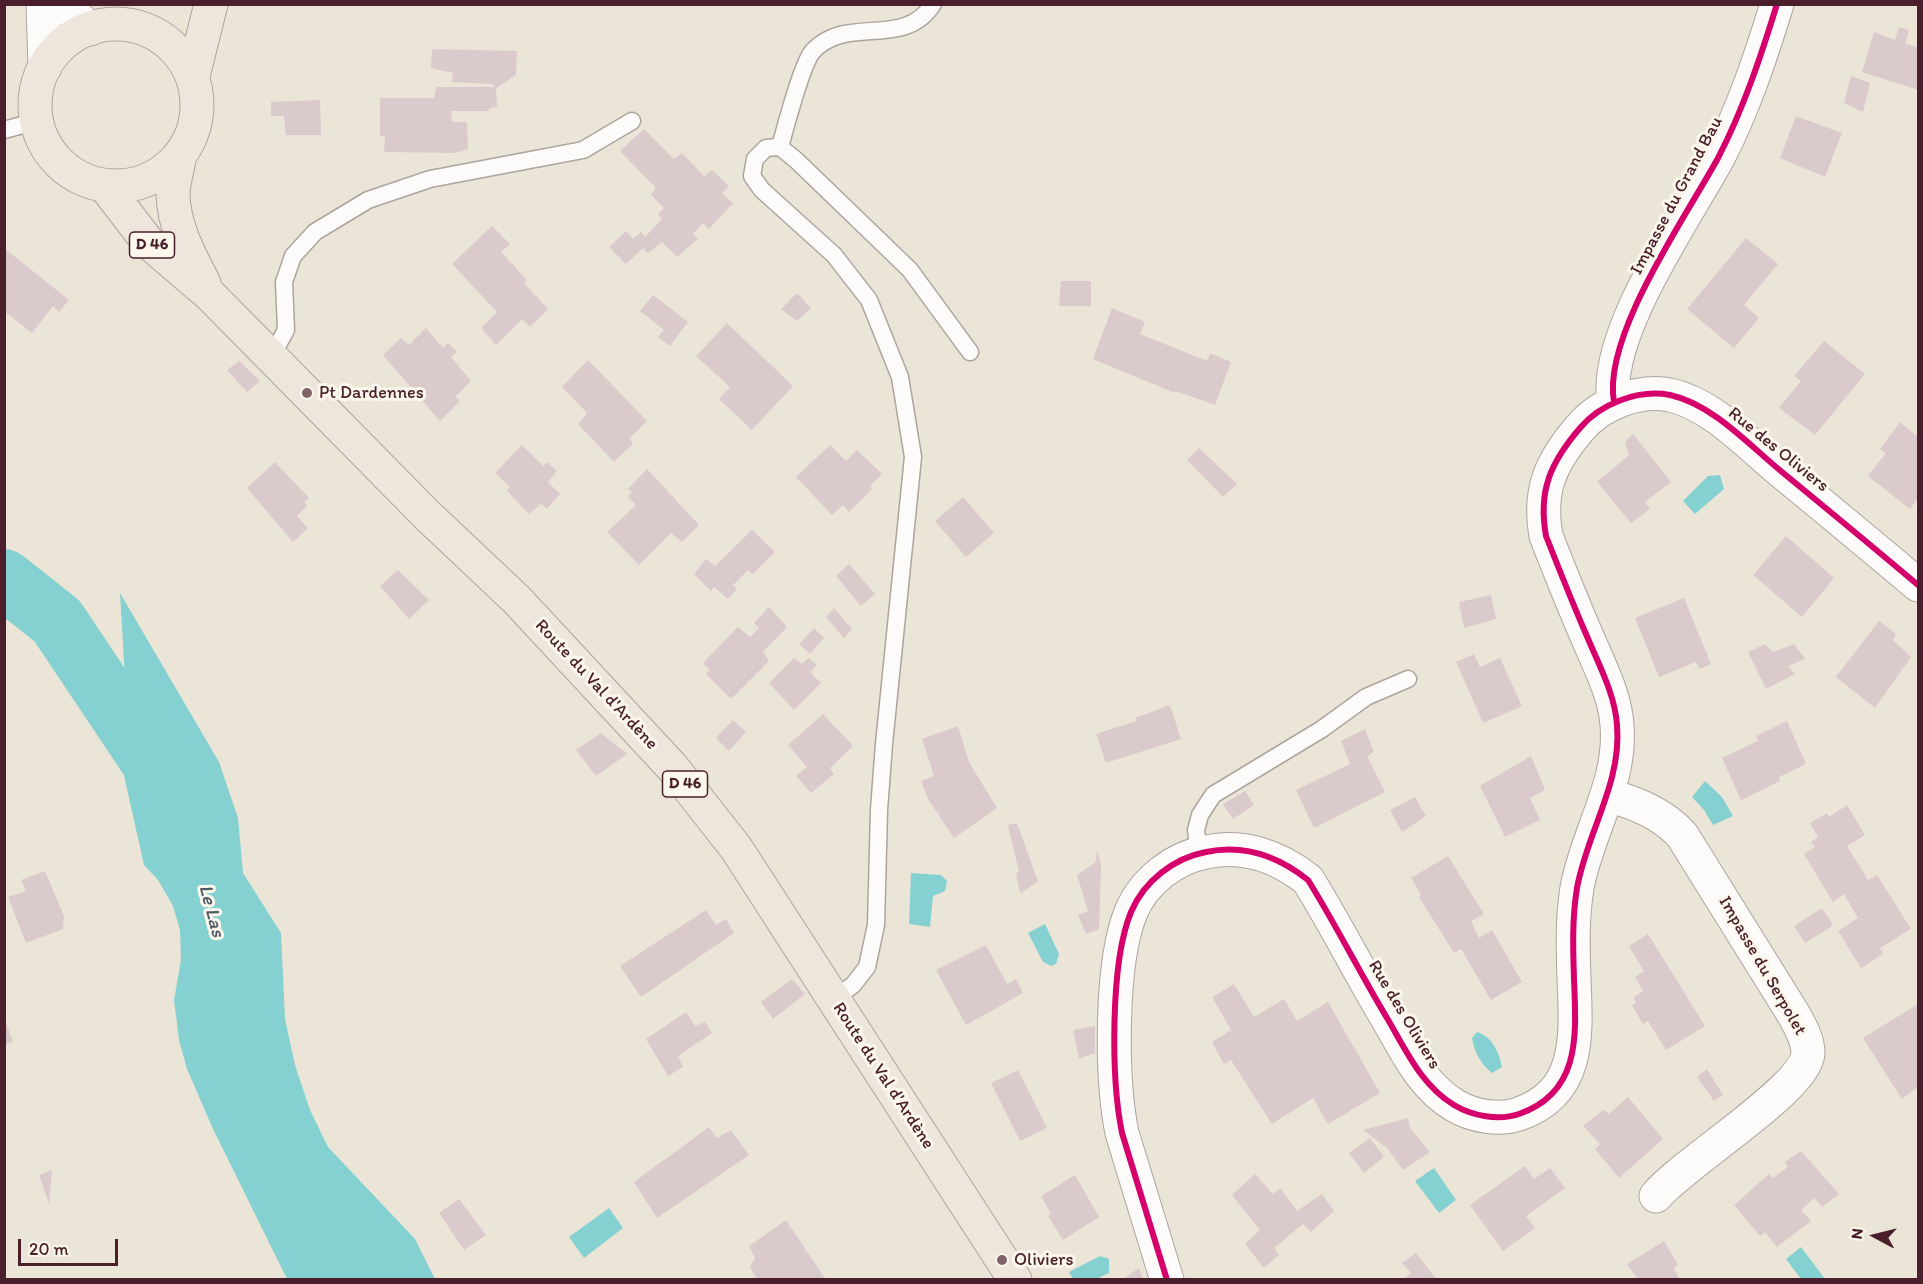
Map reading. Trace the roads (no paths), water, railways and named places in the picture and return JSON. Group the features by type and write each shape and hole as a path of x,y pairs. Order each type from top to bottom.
{"main road":[{"path":"95,27 124,4"},
{"path":"193,76 211,4"},
{"path":"123,24 145,28 182,56 193,76 198,103 193,131 180,155 165,170 147,180 126,186 105,186 80,178 59,163 44,142 37,122 36,91 45,67 58,48 78,33 95,27 123,24"},
{"name":"Route du Val d'Ardène","path":"180,155 173,193 178,225 189,255 210,295"},
{"name":"Route du Val d'Ardène","path":"105,186 148,242 210,295 272,355 428,516 517,600 673,768 736,848 1015,1280"}],"street":[{"path":"43,4 45,67"},
{"path":"63,4 95,27"},
{"name":"Impasse du Grand Bau","path":"1614,402 1613,378 1623,339 1644,292 1728,135 1777,4"},
{"name":"Rue des Oliviers","path":"1167,1280 1129,1161 1117,1109 1114,1058 1118,989 1125,933 1131,912 1142,893 1167,868 1199,854 1220,849 1266,855 1292,867 1308,880 1422,1077 1453,1104 1468,1113 1510,1117 1543,1101 1558,1086 1569,1066 1577,1030 1574,911 1587,848 1608,795 1617,762 1618,741 1613,704 1546,536 1542,512 1544,492 1557,459 1581,426 1596,412 1614,402 1651,394 1669,395 1709,413 1918,585"},
{"name":"Impasse du Serpolet","path":"1608,795 1649,810 1673,825 1682,835 1794,1015 1803,1031 1808,1054 1797,1077 1781,1093 1683,1170 1656,1196"}],"lane":[{"path":"780,147 802,70 813,51 832,38 860,30 888,32 915,22 927,14 933,4"},
{"path":"272,355 286,330 284,282 293,256 315,232 368,200 430,179 583,150 632,121"},
{"path":"4,130 37,122"},
{"path":"834,999 853,985 867,966 876,925 882,766 913,457 900,377 869,300 834,255 762,190 752,176 755,159 766,148 780,147 872,231 910,270 970,352"},
{"path":"1199,854 1196,831 1200,815 1213,795 1322,729 1374,692 1408,679"}],"water":[{"path":"1720,475 1724,489 1695,514 1683,501 1708,476"},
{"path":"120,593 219,762 238,818 243,873 281,933 285,1019 295,1065 310,1110 328,1147 415,1239 435,1279 287,1279 213,1129 187,1069 179,1040 174,1000 181,960 180,930 173,906 158,880 144,865 117,744 126,696"},
{"path":"1705,781 1722,797 1733,816 1713,825 1704,810 1692,797"},
{"path":"911,873 941,875 947,881 945,891 933,896 930,927 909,924"},
{"path":"1045,924 1059,954 1056,964 1051,966 1043,962 1028,933"},
{"path":"1477,1032 1491,1041 1499,1055 1502,1067 1492,1073 1481,1061 1475,1048 1472,1038"},
{"path":"1434,1168 1456,1200 1439,1213 1415,1181"},
{"path":"609,1208 623,1228 584,1258 569,1237"},
{"path":"1801,1247 1825,1279 1801,1279 1786,1259"},
{"path":"1100,1256 1109,1259 1109,1273 1096,1279 1073,1279 1069,1272"}],"waterway":[{"name":"Le Las","path":"4,579 57,621 168,787"}],"place":[{"name":"Pt Dardennes","path":"307,393"},
{"name":"Oliviers","path":"1002,1260"}]}
